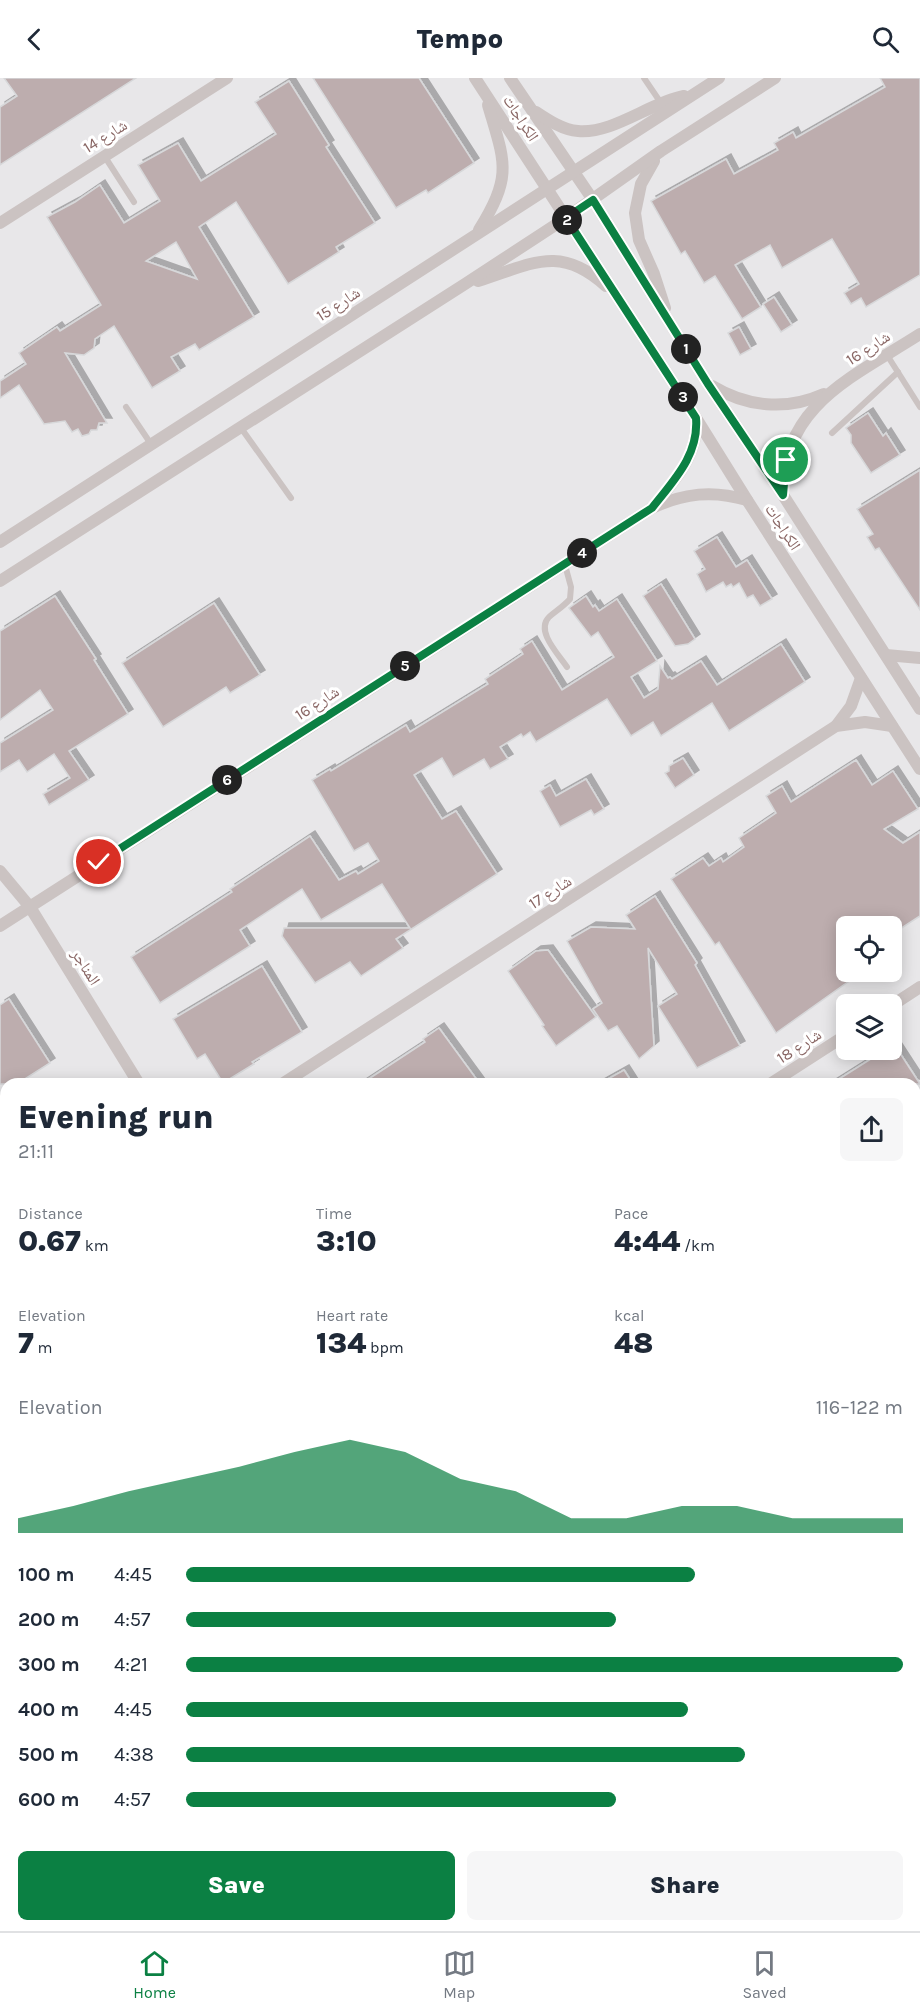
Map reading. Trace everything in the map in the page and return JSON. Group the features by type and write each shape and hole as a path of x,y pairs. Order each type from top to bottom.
{"street":[{"name":"شارع 14","path":"0,223 227,78"},
{"name":"الكراجات","path":"476,78 920,769"},
{"name":"الكراجات","path":"510,78 593,200 708,384 783,495 920,710"},
{"name":"شارع 15","path":"0,542 719,78"},
{"path":"0,581 465,284 593,200 661,151 775,78"},
{"name":"الكراجات","path":"476,235 499,193 503,168 499,140 483,90"},
{"name":"شارع 15","path":"531,108 561,126 584,131 608,128 661,103 694,94"},
{"name":"الكراجات","path":"661,151 646,172 635,213 639,240 654,274 670,324"},
{"path":"465,284 530,264 548,260 563,260 595,276 620,300"},
{"name":"شارع 16","path":"708,384 737,399 770,405 792,404 813,399 833,390 920,334"},
{"name":"شارع 16","path":"783,495 786,460 794,436 808,413 833,390"},
{"name":"شارع 16","path":"652,508 691,454 696,436 696,418"},
{"name":"شارع 16","path":"0,926 652,508 692,494 720,494 747,500"},
{"path":"886,655 920,658"},
{"name":"شارع 17","path":"291,1078 836,726 851,706 861,678"},
{"name":"شارع 17","path":"836,726 865,722 892,726"},
{"name":"المناجر","path":"0,871 30,906 135,1078"},
{"path":"902,999 920,987"},
{"name":"شارع 18","path":"779,1078 836,1041"}],"lane":[{"path":"644,78 661,103"},
{"path":"104,156 134,202"},
{"path":"887,355 920,407"},
{"path":"832,434 898,372"},
{"path":"126,407 151,444"},
{"path":"241,428 291,498"},
{"path":"564,564 571,587 570,598 547,619 545,629 548,639 567,667"}],"shaded area":[{"path":"0,78 920,78 920,1078 0,1078"}],"building":[{"path":"4,78 136,78 0,165 0,107 17,96"},
{"path":"313,78 419,78 474,163 428,193 426,190 396,208"},
{"path":"880,78 920,78 920,275 866,307 861,298 851,304 844,293 859,284 832,239 782,268 770,245 735,265 761,307 742,319 715,276 704,283 685,251 681,254 651,201 726,159 734,174 778,150 774,143 793,132 796,138 885,87"},
{"path":"289,81 329,145 326,147 375,223 336,247 339,252 288,284 236,202 199,227 254,317 199,350 195,344 171,357 180,371 152,388 114,326 95,339 94,348 84,355 65,353 107,423 99,423 97,430 91,430 89,434 82,436 78,429 72,432 65,421 44,424 19,385 0,398 0,381 26,364 19,353 57,327 60,331 101,305 47,217 100,185 124,223 160,201 138,165 178,143 201,181 276,134 255,102","holes":["176,242 197,279 146,261"]},
{"path":"774,297 792,325 781,332 763,304"},
{"path":"739,327 751,349 740,355 728,333"},
{"path":"868,413 883,436 886,433 900,455 871,473 851,443 851,435 846,428"},
{"path":"920,470 920,610 879,548 875,550 867,537 873,534 857,509"},
{"path":"717,537 736,567 747,560 772,599 760,606 753,595 747,598 739,583 733,587 731,584 726,587 723,582 706,592 697,574 705,569 694,551"},
{"path":"661,584 695,639 688,644 675,646 643,596"},
{"path":"55,596 128,714 69,751 89,780 49,805 43,794 70,778 54,754 27,772 19,760 0,772 0,743 53,710 40,690 0,720 0,631"},
{"path":"586,596 593,607 595,605 599,611 617,599 657,661 631,677 644,698 658,689 660,666 668,678 672,679 701,661 717,685 781,644 805,682 729,731 712,703 661,736 653,722 631,736 607,699 536,742 530,732 523,737 521,734 500,747 508,759 490,769 484,759 453,777 442,758 414,775 442,819 456,811 497,874 396,939 403,948 361,976 350,962 315,983 282,936 284,928 410,928 382,884 321,920 302,889 240,930 250,946 160,1003 131,957 232,892 230,889 310,836 339,880 356,871 358,874 379,861 368,843 354,851 312,780 330,769 331,771 406,725 410,732 488,684 485,679 523,654 520,649 532,641 562,690 614,657 598,632 591,637 569,608"},
{"path":"214,603 260,675 230,693 226,687 163,727 122,663"},
{"path":"683,758 694,775 675,788 665,773 669,771 669,766"},
{"path":"856,760 872,785 893,771 918,809 884,829 903,843 920,832 920,916 902,928 902,916 836,916 836,982 848,982 776,1033 719,942 715,945 671,879 703,858 709,866 721,858 723,862 744,847 739,838 776,813 766,796 782,786 791,802"},
{"path":"586,779 604,809 594,815 591,810 560,827 540,791 550,785 556,796"},
{"path":"655,896 697,963 695,965 740,1046 697,1068 658,1006 677,994 648,948 654,1046 639,1059 617,1026 608,1031 593,1009 602,1003 567,941 591,927 635,929 626,915"},
{"path":"548,950 596,1017 556,1046 508,971 536,951"},
{"path":"262,966 302,1032 252,1062 254,1064 231,1078 220,1078 205,1054 197,1059 173,1019"},
{"path":"9,999 50,1063 26,1078 0,1078 0,1005"},
{"path":"439,1028 476,1078 370,1078 425,1042 423,1039"},
{"path":"902,1056 916,1078 841,1078 869,1060 902,1060"},
{"path":"624,1070 629,1078 610,1078"}],"route":[{"path":"99,862 652,508 675,479 691,454 696,436 696,418 566,218 593,200 708,384 783,495 786,460"}]}
